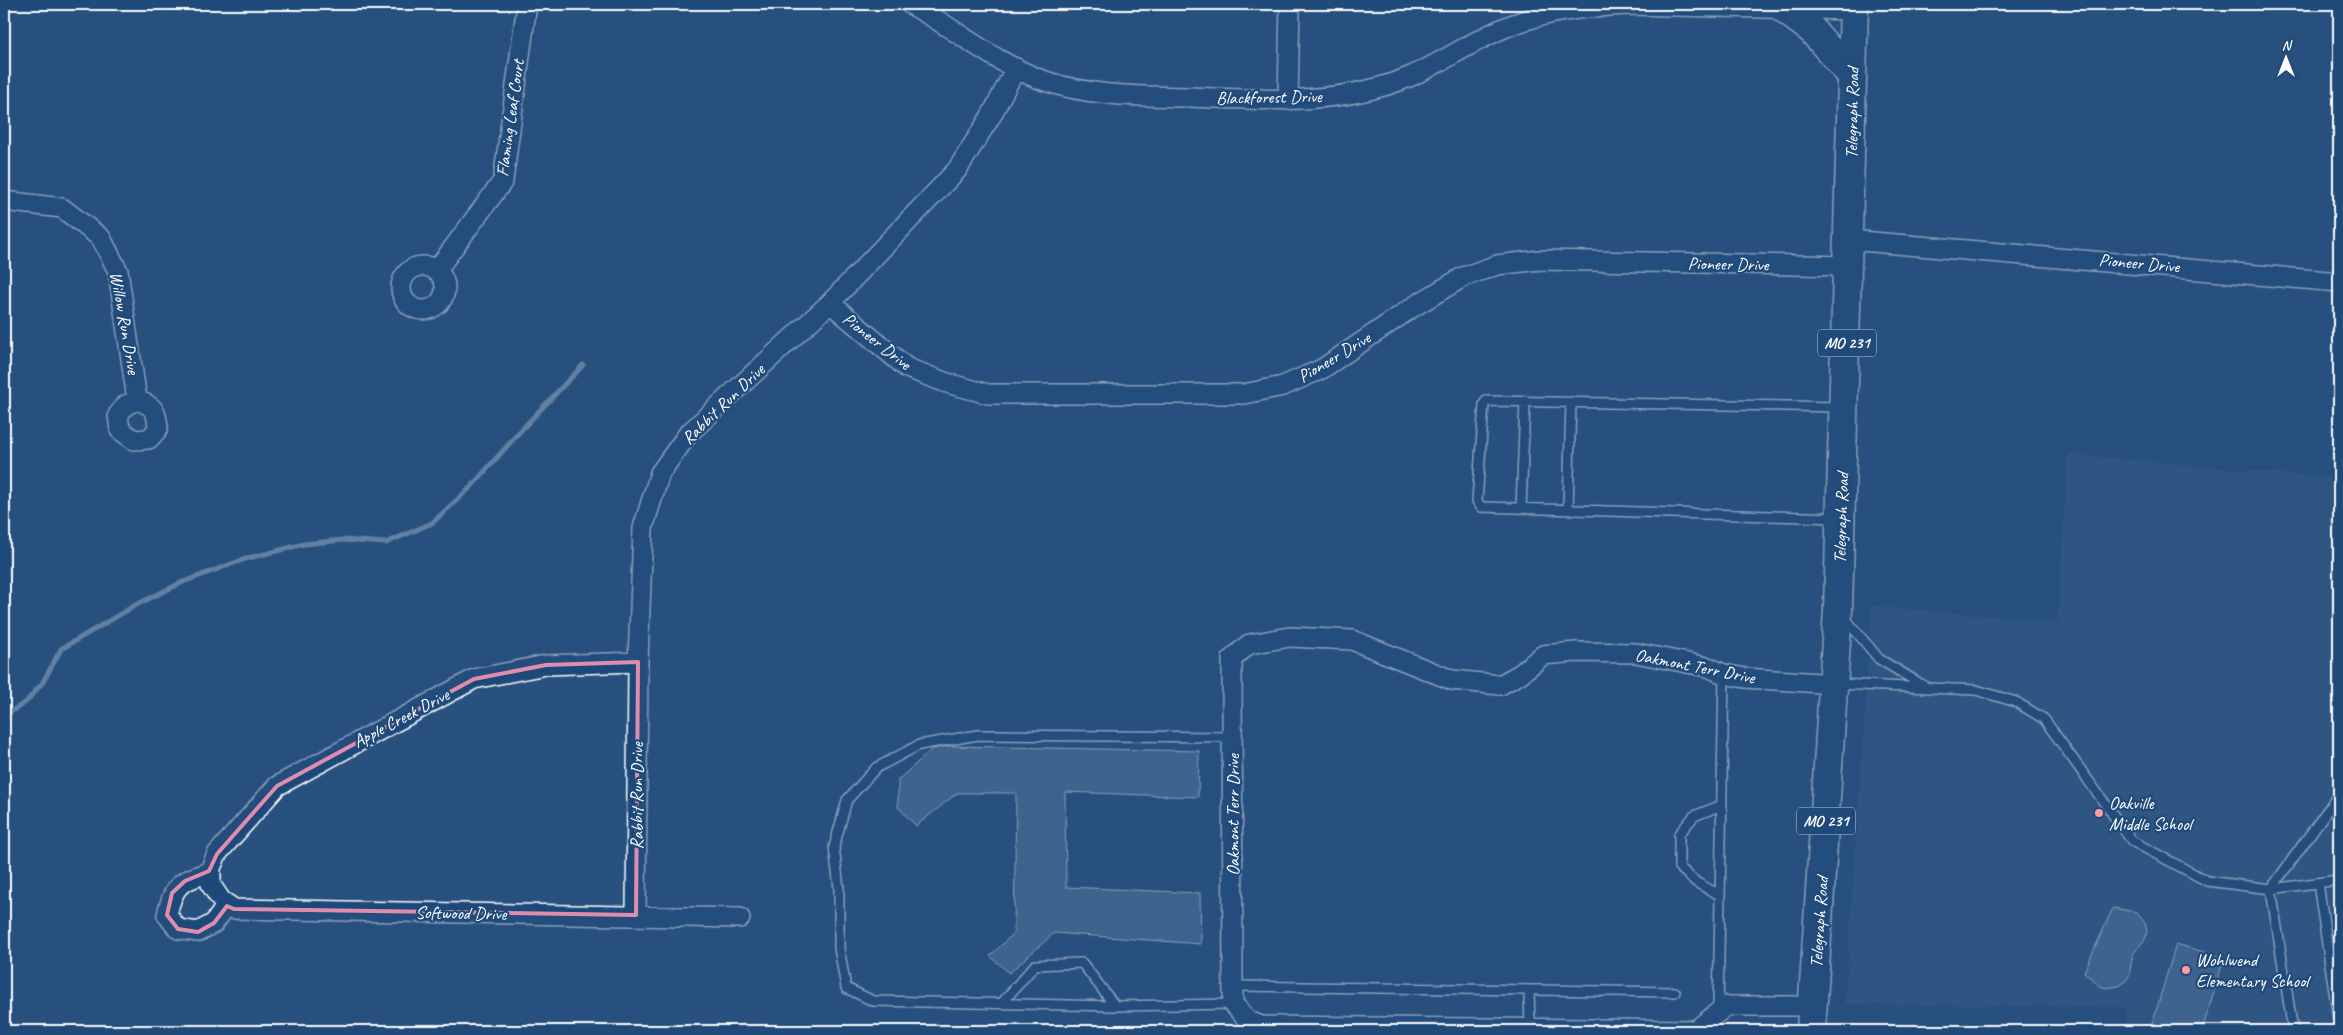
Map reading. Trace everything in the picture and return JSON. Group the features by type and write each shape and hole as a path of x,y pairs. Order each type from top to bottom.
{"main road":[{"path":"1787,6 1812,30 1852,76"},
{"name":"Telegraph Road","path":"1812,1019 1835,684 1845,407 1854,7"}],"street":[{"name":"Flaming Leaf Court","path":"436,271 503,181 526,4"},
{"name":"Blackforest Drive","path":"910,4 1016,68 1044,80 1071,88 1106,94 1288,100 1366,91 1409,77 1513,24 1551,13 1592,6 1854,7"},
{"path":"1288,100 1290,4"},
{"name":"Rabbit Run Drive","path":"636,915 638,662 643,528 660,472 688,434 830,303 957,170 991,116 1016,68"},
{"name":"Willow Run Drive","path":"4,202 62,208 102,238 118,271 137,400"},
{"name":"Pioneer Drive","path":"830,303 906,368 947,383 988,394 1244,394 1283,386 1322,369 1413,307 1463,277 1497,265 1540,260 1849,253 2339,282"},
{"name":"Oakmont Terr Drive","path":"1232,995 1232,659 1249,644 1290,637 1352,640 1452,680 1500,686 1520,674 1542,655 1576,652 1636,653 1708,667 1724,674 1745,678 1835,684"},
{"name":"Apple Creek Drive","path":"210,869 217,854 277,786 474,679 546,666 638,662"},
{"path":"210,869 211,884 221,900 227,905 214,922 198,932 178,929 166,915 172,893 184,881 210,869"},
{"name":"Softwood Drive","path":"227,905 234,910 740,918"},
{"path":"1232,995 1249,1021 1261,1026 1696,1030 1726,1006 1812,1019"}],"lane":[{"path":"1841,518 1481,507 1477,501 1484,404 1490,401 1845,407"},
{"path":"1521,508 1525,401"},
{"path":"1568,510 1571,402"},
{"path":"1838,610 1879,659 1926,688"},
{"path":"1718,1012 1724,674"},
{"path":"1835,684 1976,690 2016,702 2044,718 2132,841 2207,881 2271,889 2339,880"},
{"path":"1233,736 968,737 919,745 876,768 848,800 834,847 839,888 839,948 846,988 872,1001 1115,1006 1232,995 1529,990 1675,992"},
{"path":"2293,1031 2271,889 2339,794"},
{"path":"1720,895 1696,883 1679,867 1679,834 1694,816 1722,805"},
{"path":"2318,883 2339,1025"},
{"path":"1001,1004 1035,965 1082,963 1115,1006"},
{"path":"1529,990 1530,1029"}],"highlighted area":[{"path":"638,662 636,915 234,909 227,906 214,923 198,932 178,929 167,915 172,893 185,881 209,871 217,854 277,786 474,679 546,665"}],"shaded area":[{"name":"Oakville Middle School","path":"2068,454 2339,479 2339,1031 2126,1031 2126,1007 1845,1004 1872,606 2058,622"}],"building":[{"path":"950,746 1199,751 1198,797 1065,792 1066,887 1200,893 1201,944 1054,933 1009,973 990,956 1014,933 1016,793 957,793 916,826 898,807 898,780 932,749"},
{"path":"2113,908 2137,912 2145,922 2147,932 2145,939 2133,954 2129,976 2125,982 2119,986 2105,988 2084,972"},
{"path":"2176,944 2224,958 2202,1031 2150,1031"}],"waterway":[{"path":"4,716 26,702 43,682 61,649 136,605 183,582 245,559 304,544 343,540 386,543 432,523 472,486 523,428 583,365"}],"place":[{"name":"Oakville Middle School","path":"2099,813"},
{"name":"Wohlwend Elementary School","path":"2186,970"}]}
